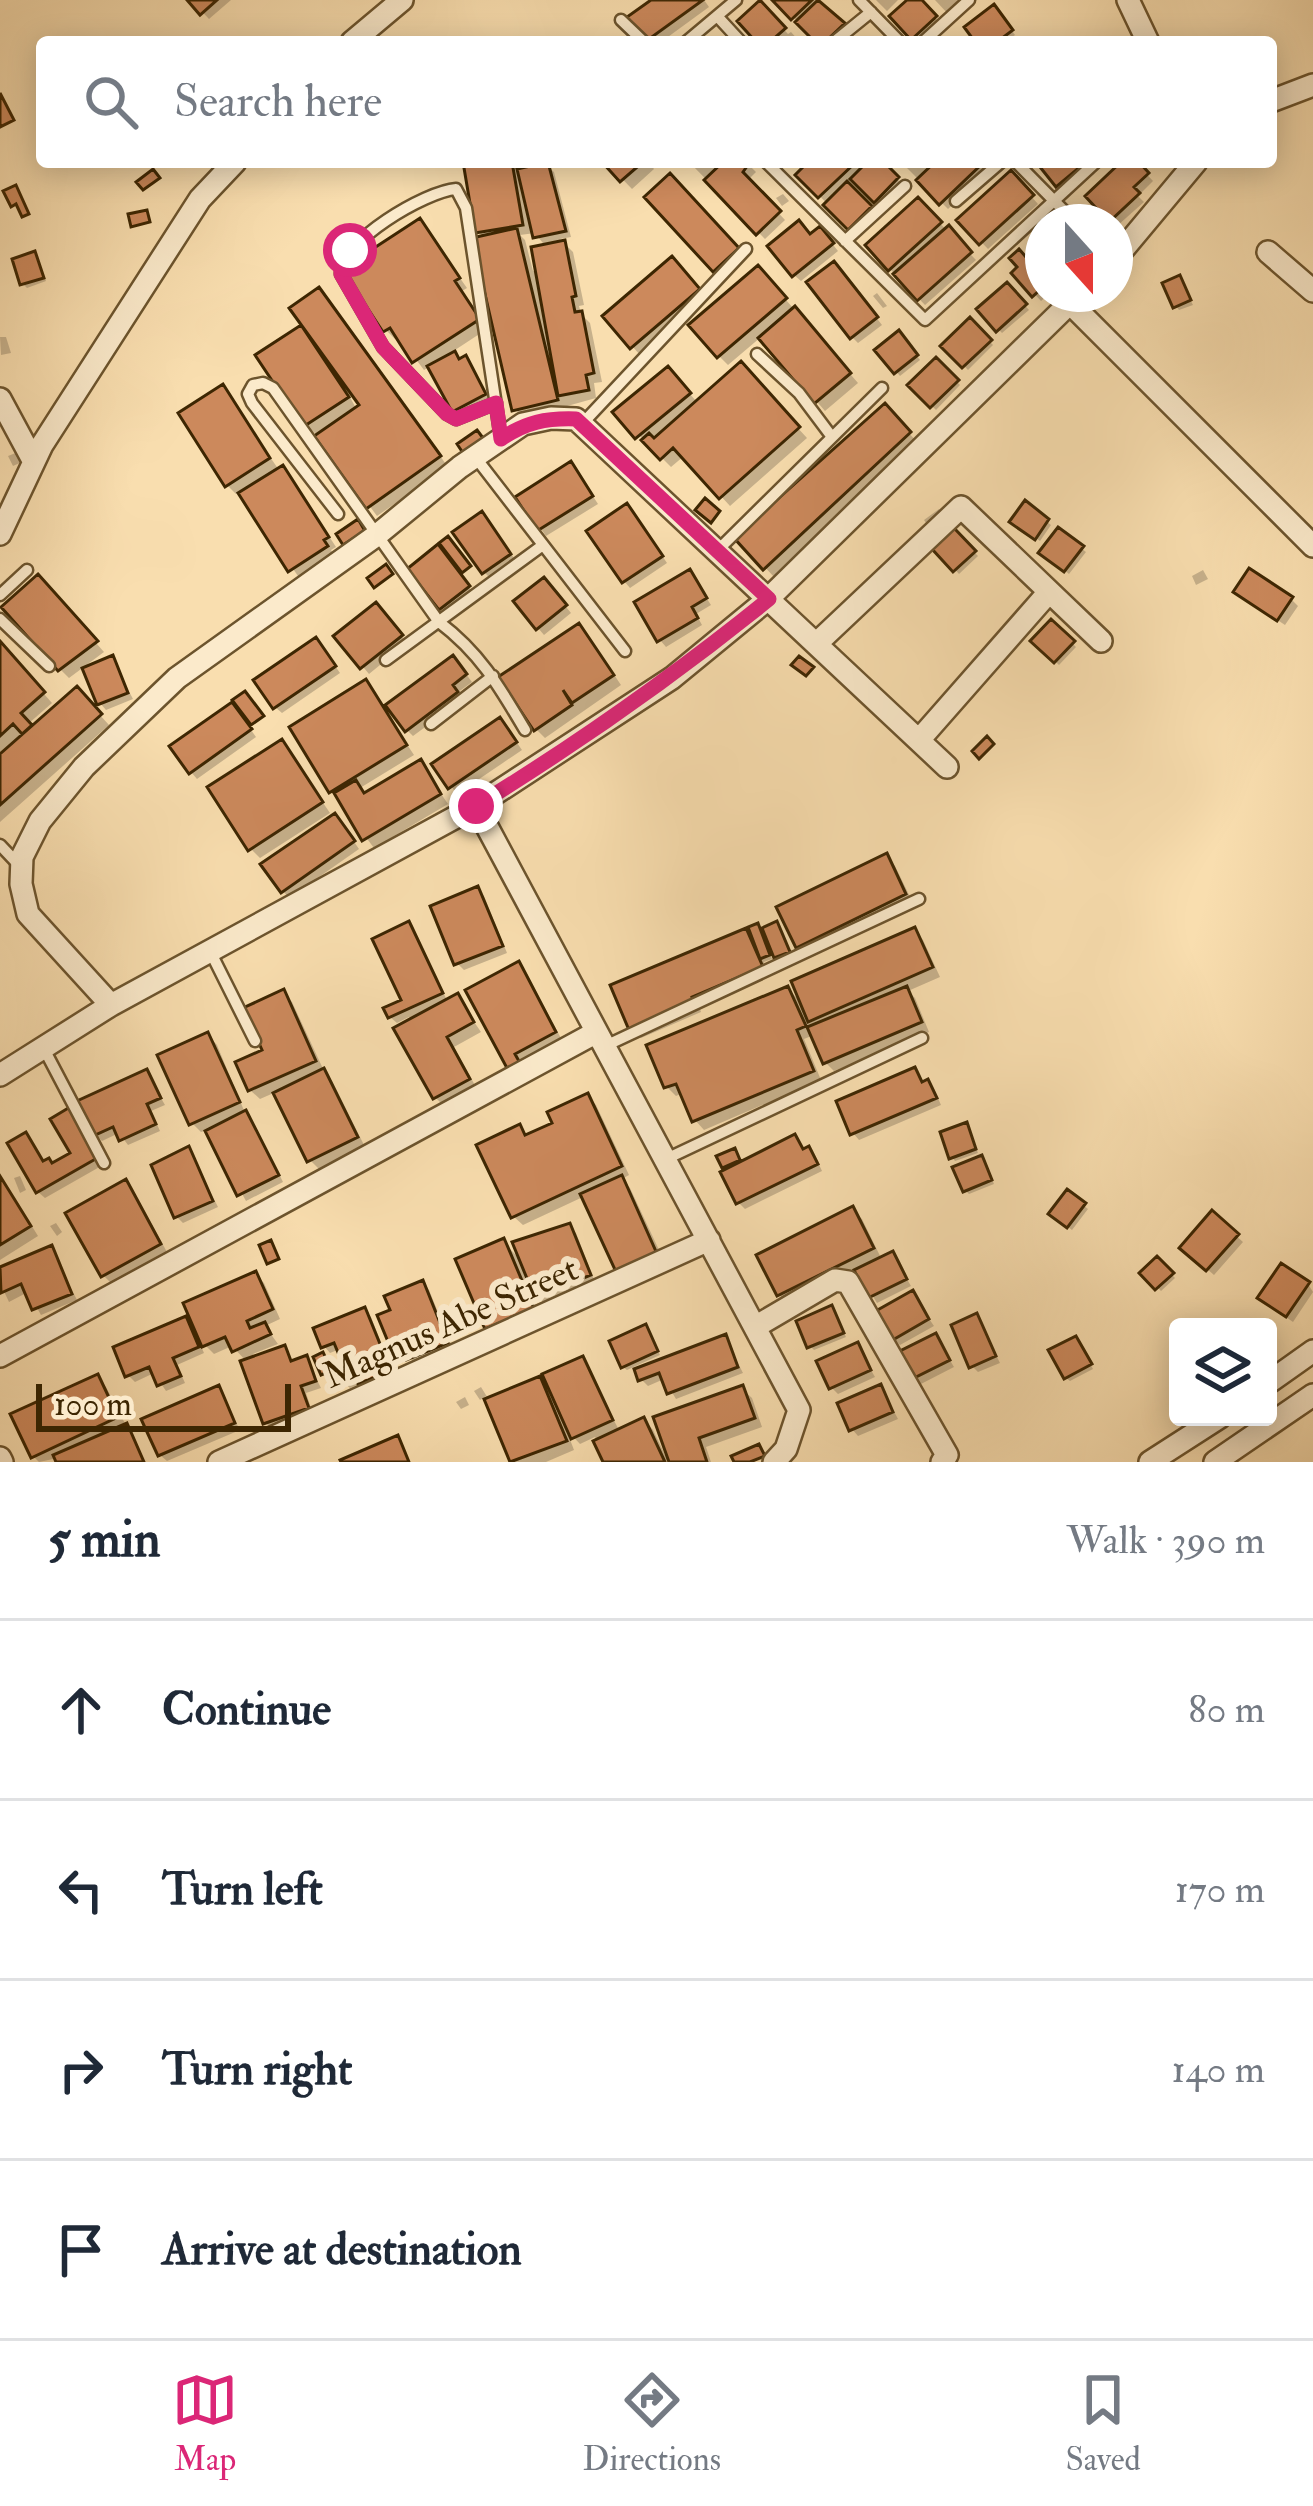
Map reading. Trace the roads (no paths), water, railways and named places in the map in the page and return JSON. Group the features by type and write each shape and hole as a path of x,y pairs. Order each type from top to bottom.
{"street":[{"path":"359,36 402,0"},
{"path":"1128,0 1145,36"},
{"path":"1277,99 1313,85"},
{"path":"0,534 34,462 200,199 229,168"},
{"path":"1133,237 1191,168"},
{"path":"1268,252 1313,291"},
{"path":"0,1075 111,1005 476,806 672,677 769,599 1061,312"},
{"path":"1088,312 1313,546"},
{"path":"0,399 34,462"},
{"path":"111,1005 28,914 22,857 40,821 84,767 177,678 523,424 576,419 947,766"},
{"path":"816,644 961,507 1101,641"},
{"path":"919,740 1049,592"},
{"path":"476,806 799,1411 786,1449 774,1462"},
{"path":"0,1356 599,1040"},
{"name":"Magnus Abe Street","path":"218,1462 709,1240"},
{"path":"755,1328 835,1280 848,1282 947,1455 942,1462"},
{"path":"1277,1377 1313,1351"},
{"path":"1215,1462 1313,1395"},
{"path":"1150,1462 1206,1426"}],"lane":[{"path":"693,36 736,0"},
{"path":"859,0 894,36"},
{"path":"930,36 969,0"},
{"path":"841,36 871,12"},
{"path":"717,16 735,36"},
{"path":"621,20 638,36"},
{"path":"777,168 925,320 1090,168"},
{"path":"956,201 994,168"},
{"path":"1022,168 1055,202"},
{"path":"845,241 905,186"},
{"path":"496,403 456,419 447,414 383,347 341,274 341,262 350,250 412,203 435,192 456,189 466,208 496,403 501,439"},
{"path":"582,424 746,249"},
{"path":"757,354 799,393 832,437"},
{"path":"338,514 253,403 248,394 253,385 273,388 439,622 470,645 493,676 525,730"},
{"path":"717,551 882,388"},
{"path":"476,458 626,651"},
{"path":"386,660 543,545"},
{"path":"0,595 27,569"},
{"path":"0,619 49,666"},
{"path":"431,724 493,676"},
{"path":"0,844 22,868"},
{"path":"599,1040 919,899"},
{"path":"210,951 255,1041"},
{"path":"664,1160 922,1038"},
{"path":"43,1047 104,1163"}]}
